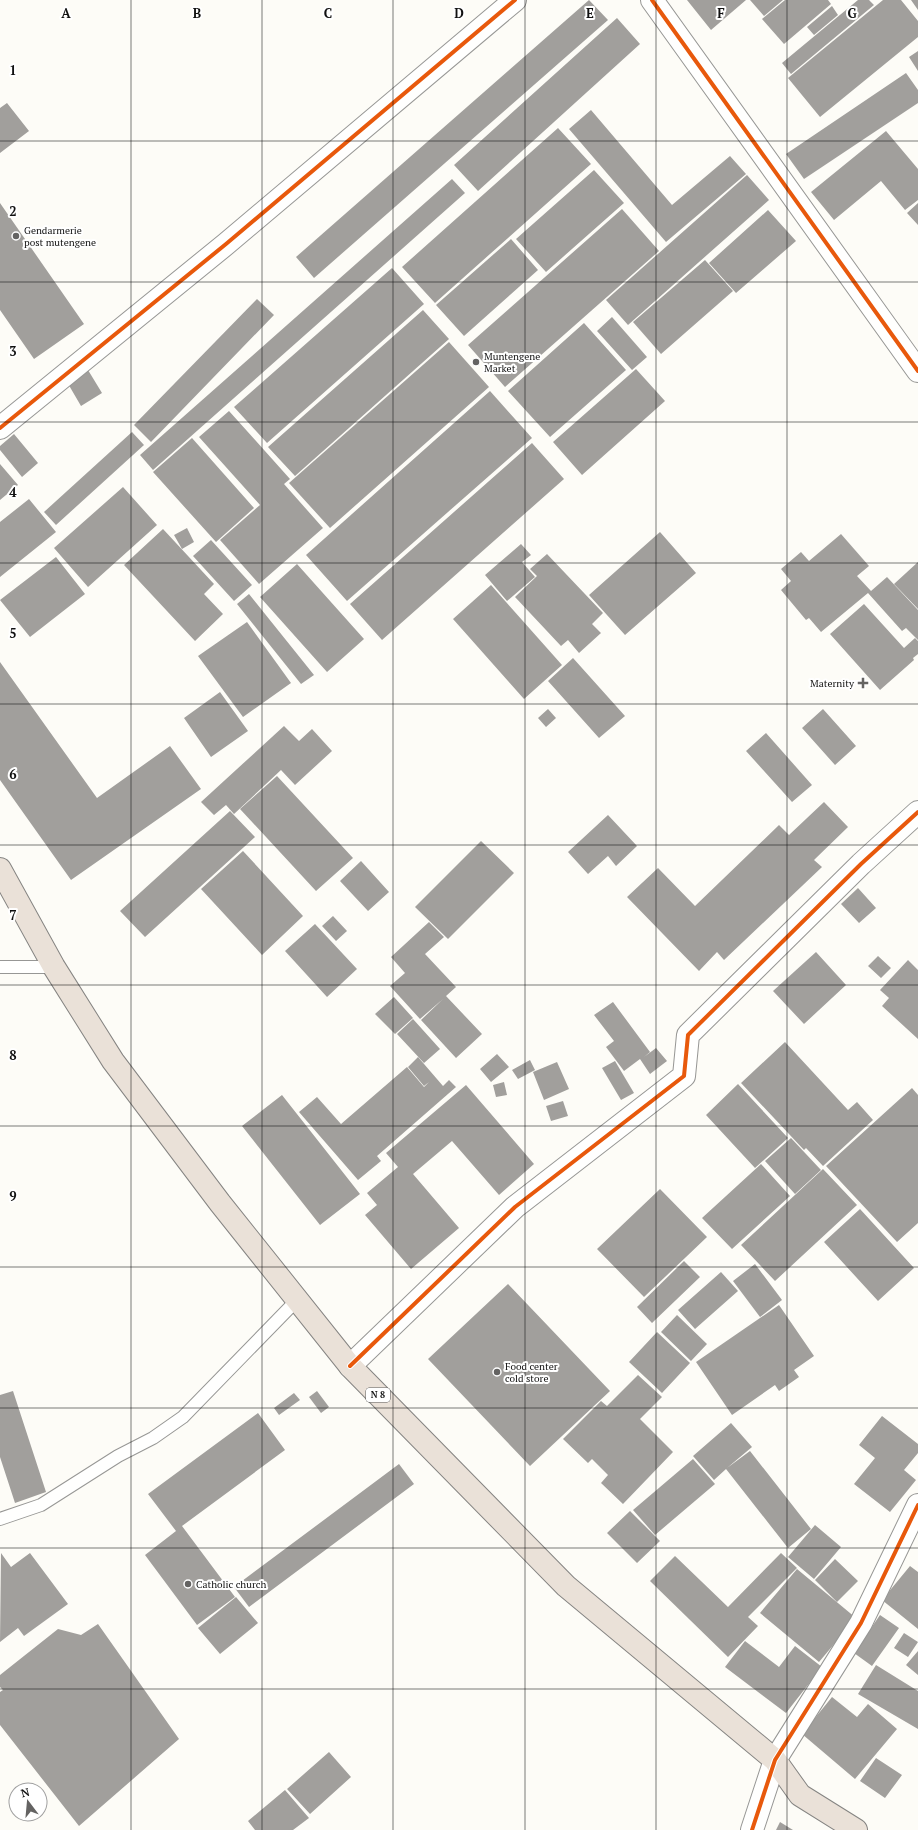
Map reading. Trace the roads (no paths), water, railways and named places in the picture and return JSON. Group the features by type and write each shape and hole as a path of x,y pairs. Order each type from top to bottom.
{"highway":[{"name":"N 8","path":"0,869 54,967 113,1061 220,1203 350,1366 566,1586 775,1760 800,1796 856,1830"}],"street":[{"path":"0,428 226,244 515,0"},
{"path":"652,0 918,371"},
{"path":"350,1366 515,1207 684,1076 688,1035 861,864 918,812"},
{"path":"752,1830 775,1760 861,1623 918,1505"}],"lane":[{"path":"0,967 54,967"},
{"path":"0,1519 41,1506 118,1456 153,1438 183,1417 297,1300"}],"place":[{"name":"Gendarmerie post mutengene","path":"16,236"},
{"name":"Muntengene Market","path":"476,362"},
{"name":"Maternity","path":"863,683"},
{"name":"Food center cold store","path":"497,1372"},
{"name":"Catholic church","path":"188,1584"}]}
